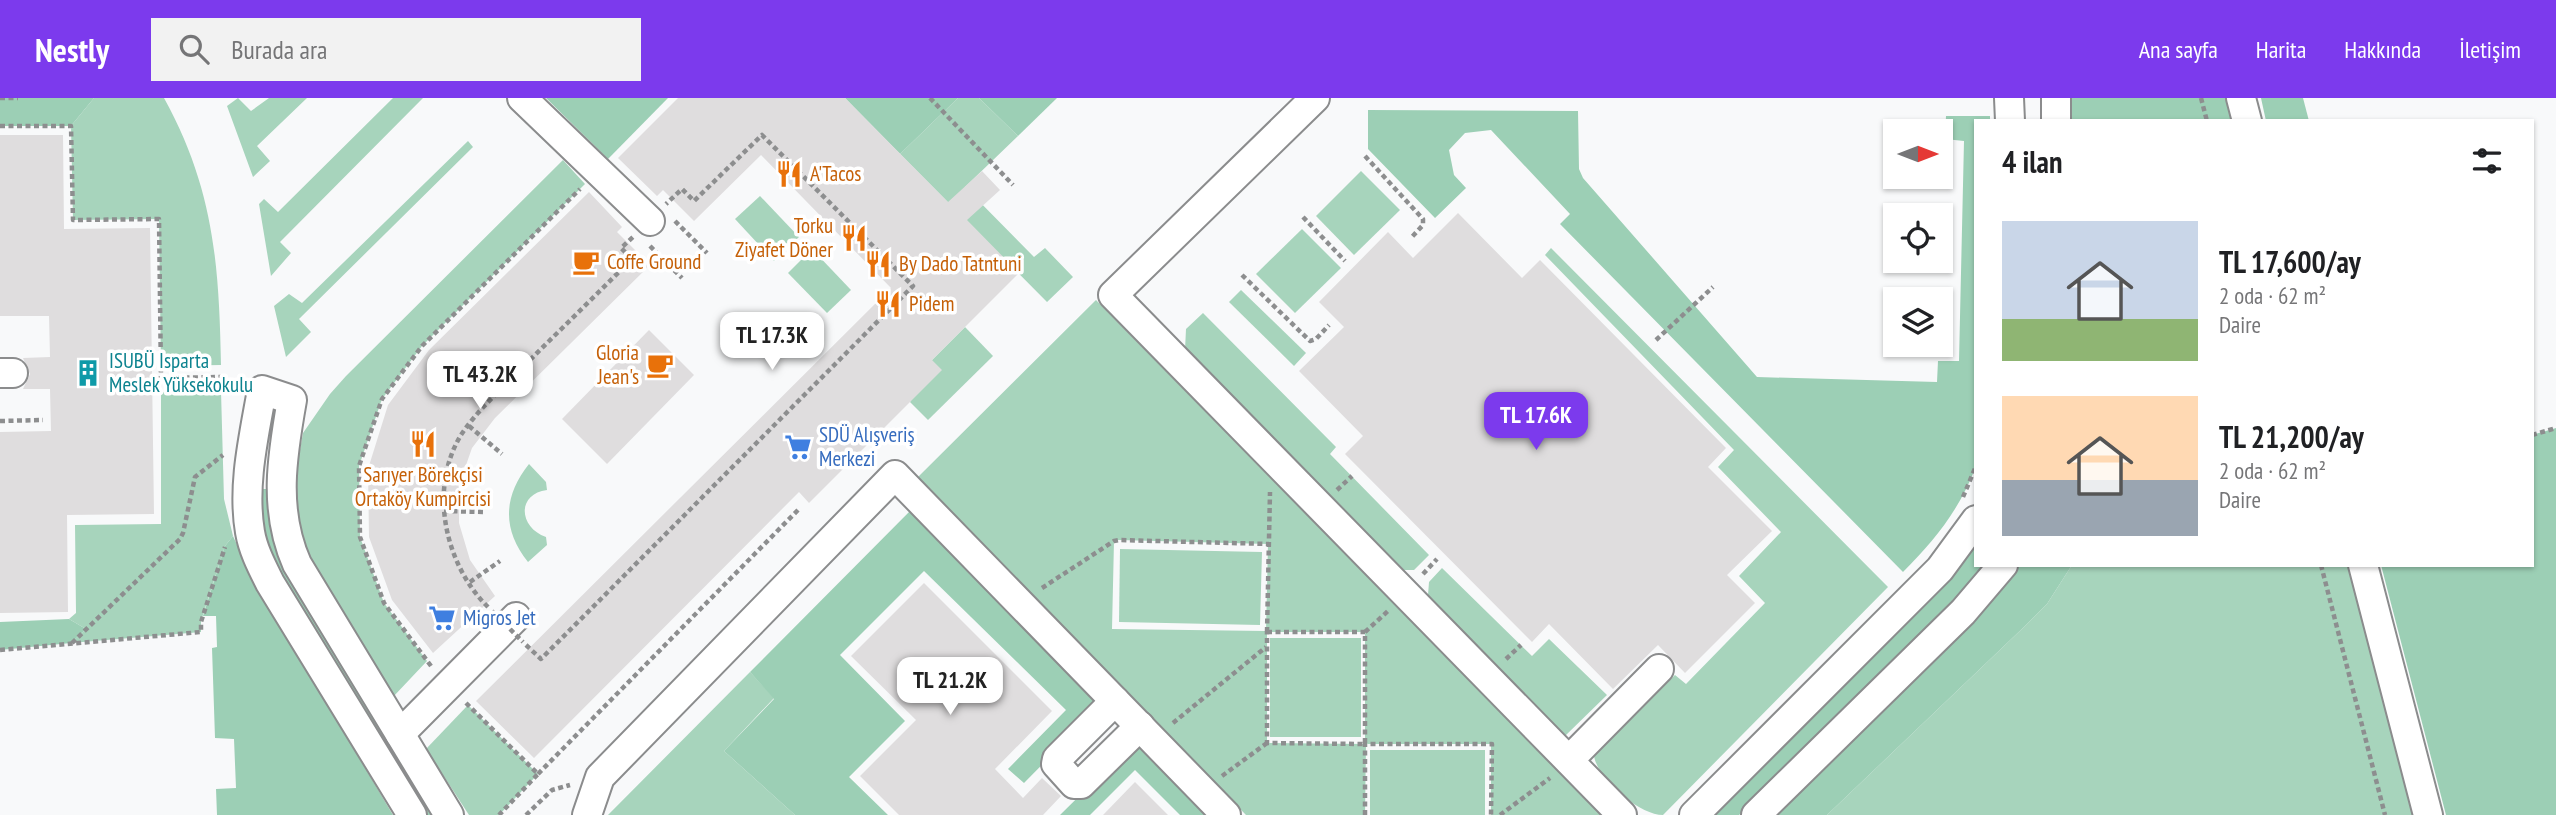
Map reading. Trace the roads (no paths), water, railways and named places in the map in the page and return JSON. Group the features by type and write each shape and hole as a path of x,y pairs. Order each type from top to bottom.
{"street":[{"path":"522,98 650,221"},
{"path":"1315,98 1112,295 1563,766 1622,815"},
{"path":"2009,98 2010,119"},
{"path":"2056,98 2056,119"},
{"path":"2241,98 2246,119"},
{"path":"412,815 270,583 258,558 250,534 247,495 251,451 262,390 292,400 281,478 285,529 291,549 305,579 449,815"},
{"path":"587,815 596,782 895,475 1115,701 1152,729 1226,815"},
{"path":"1694,815 1940,569 1974,523"},
{"path":"1756,815 1969,607 2001,567"},
{"path":"2364,567 2428,815"},
{"path":"400,734 511,623"},
{"path":"1563,766 1660,669"},
{"path":"1115,701 1057,759 1056,764 1074,784 1081,784 1152,729"}],"place":[{"name":"A'Tacos","path":"789,174"},
{"name":"Torku Ziyafet Döner","path":"854,238"},
{"name":"Coffe Ground","path":"586,262"},
{"name":"By Dado Tatntuni","path":"878,264"},
{"name":"Pidem","path":"888,304"},
{"name":"Gloria Jean's","path":"660,365"},
{"name":"ISUBÜ Isparta Meslek Yüksekokulu","path":"88,373"},
{"name":"Sarıyer Börekçisi Ortaköy Kumpircisi","path":"423,444"},
{"name":"SDÜ Alışveriş Merkezi","path":"798,447"},
{"name":"Migros Jet","path":"442,618"}]}
